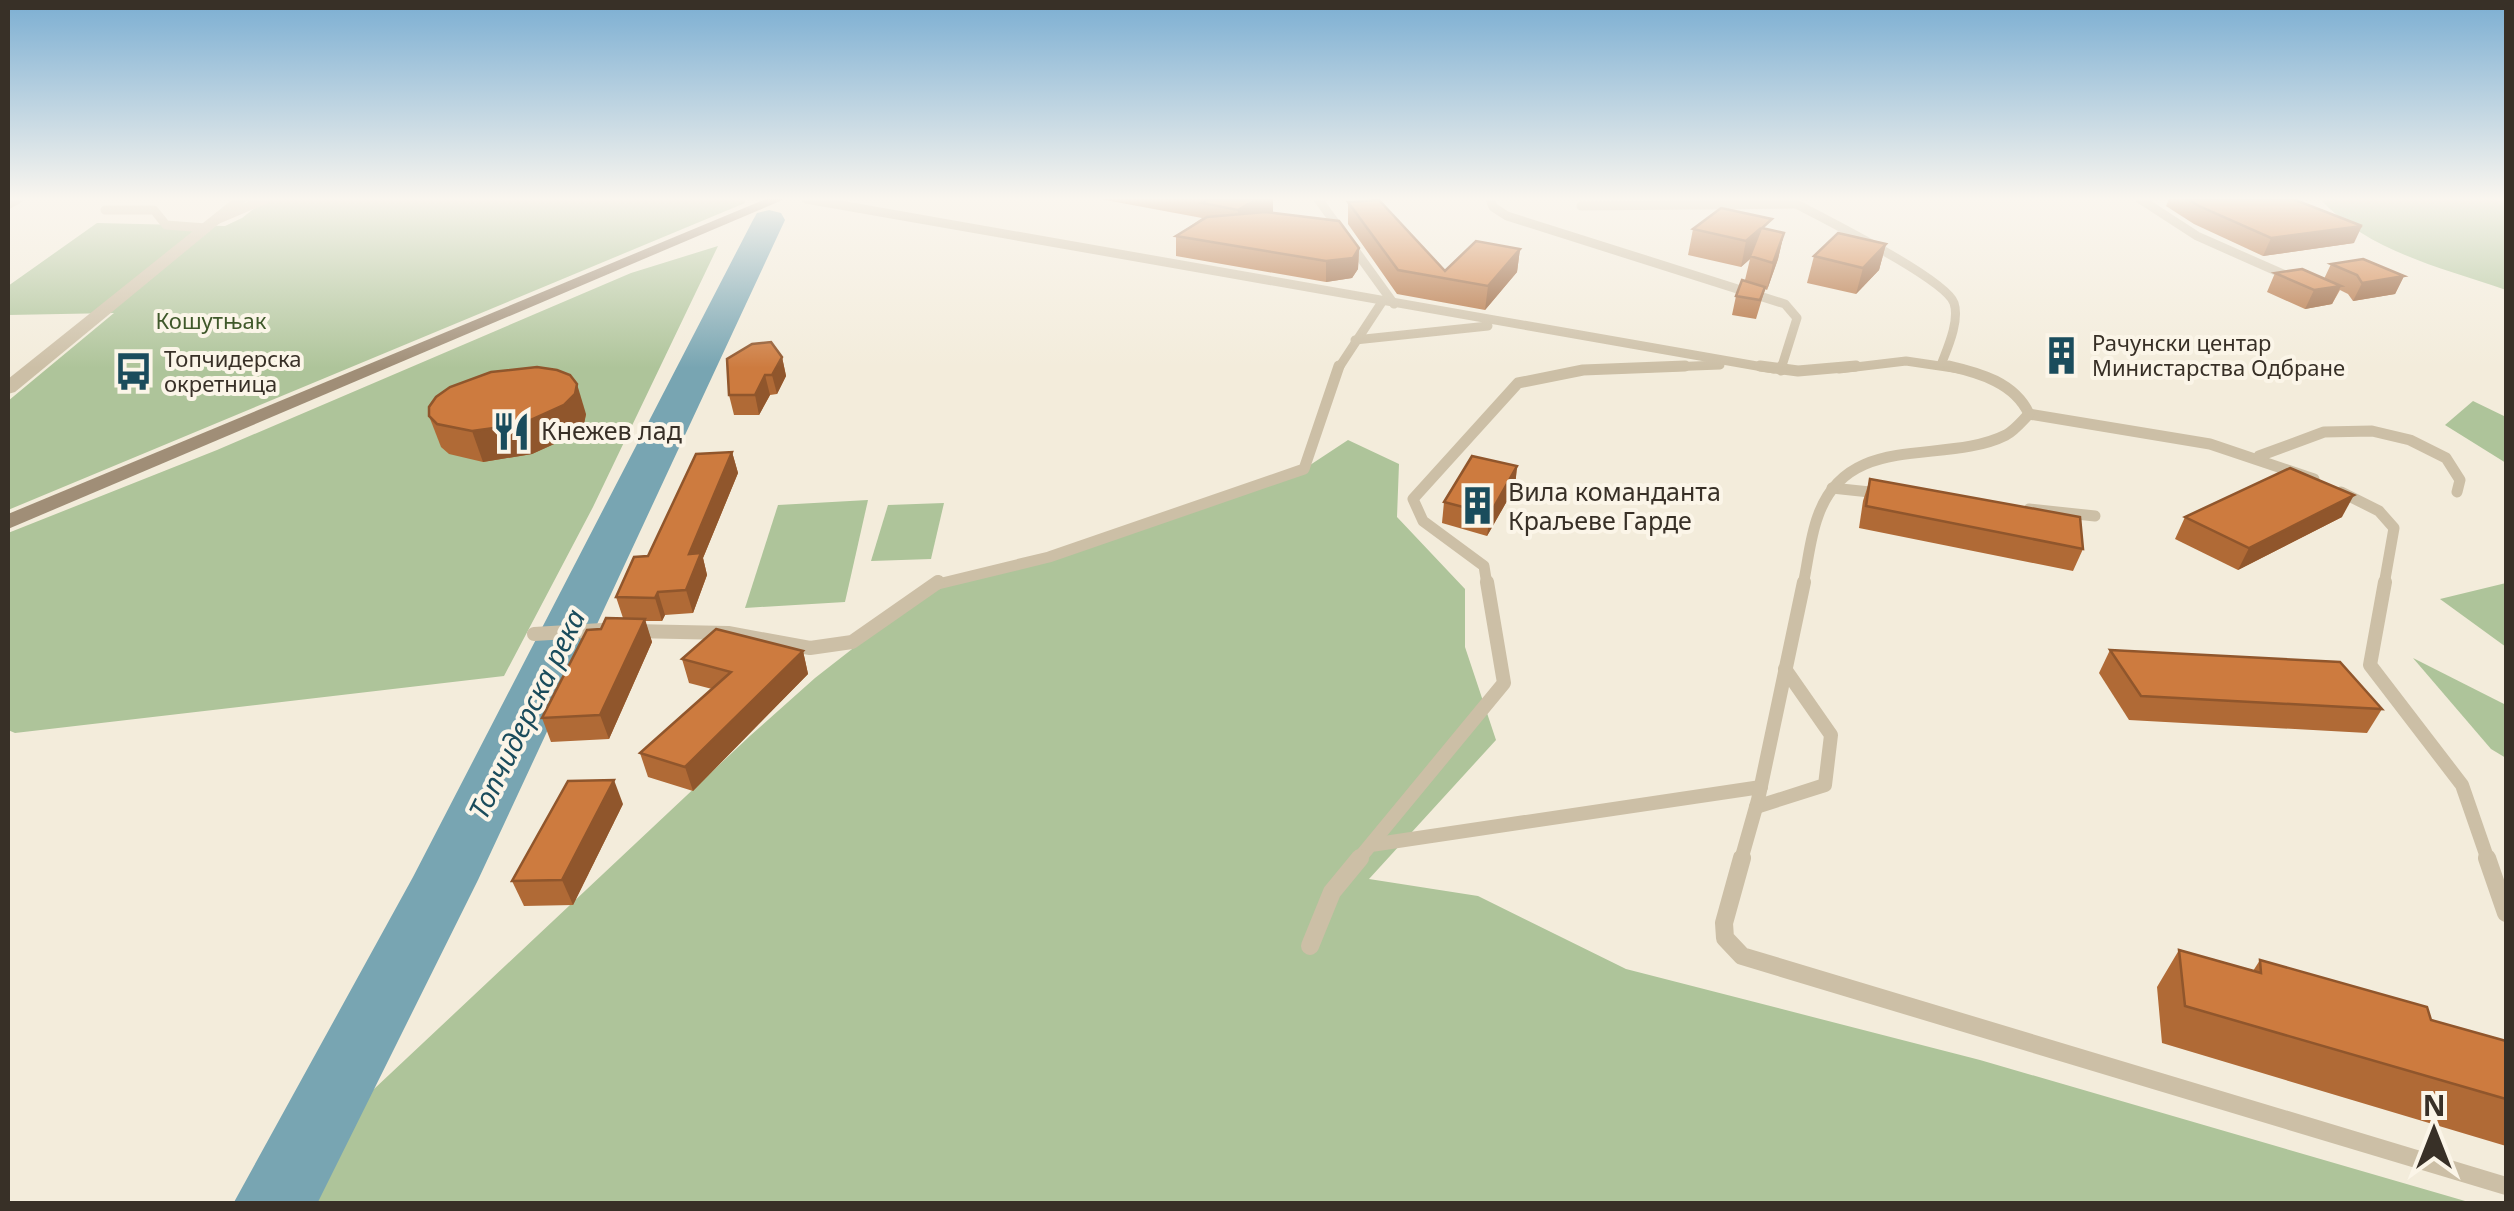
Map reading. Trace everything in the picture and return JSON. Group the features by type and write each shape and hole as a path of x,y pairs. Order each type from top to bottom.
{"main road":[{"path":"8,522 641,256"}],"street":[{"path":"8,388 171,256"}],"lane":[{"path":"1125,256 1781,370 1814,374 1898,362 1941,365 1987,378 2012,390 2026,402 2029,414"},
{"path":"1356,256 1388,303"},
{"path":"1632,256 1785,304 1797,318 1781,370"},
{"path":"1890,256 1950,296 1954,308 1941,365"},
{"path":"2242,256 2296,279"},
{"path":"534,634 593,630 728,633 810,648 852,642 938,582 1049,557 1304,469 1338,368 1355,340 1388,303"},
{"path":"1355,340 1465,326 1521,325"},
{"path":"1310,946 1332,892 1504,682 1484,566 1422,521 1413,499 1518,383 1582,370 1747,364"},
{"path":"2029,414 2259,456 2364,502 2394,528 2370,665 2383,687 2453,770 2473,815 2506,913"},
{"path":"2029,414 2012,433 1998,439 1873,459 1856,466 1832,488 1818,514 1761,787 1724,923 1724,938 1742,956 2506,1186"},
{"path":"2259,456 2324,432 2372,432 2410,440 2446,458 2460,480 2457,492"},
{"path":"1832,488 1889,494"},
{"path":"2020,508 2096,516"},
{"path":"1756,807 1825,785 1830,735 1786,669"},
{"path":"1371,845 1761,787"}],"green space":[{"name":"Кошутњак","path":"51,256 619,256 8,510 8,401 114,313 8,315 8,286"},
{"path":"687,256 713,256 593,507 504,676 15,733 8,730 8,533 217,450 631,273"},
{"path":"2407,256 2506,256 2506,290 2431,265"},
{"path":"2473,401 2506,417 2506,463 2445,425"},
{"path":"1348,440 1399,464 1397,517 1465,589 1465,647 1496,740 1369,879 1478,896 1626,969 1980,1060 2472,1203 274,1204 292,1166 751,735 815,678 938,582 1049,557 1304,469"},
{"path":"868,500 845,602 745,608 778,505"},
{"path":"944,503 931,559 871,561 888,505"},
{"path":"2506,583 2506,647 2440,599"},
{"path":"2413,658 2506,705 2506,758 2491,749"}],"building":[{"path":"1293,256 1354,256 1326,261"},
{"path":"1387,256 1431,256 1445,271 1461,256 1514,256 1488,286 1398,270"},
{"path":"1750,256 1776,256 1773,263"},
{"path":"1815,256 1875,256 1863,268"},
{"path":"2363,259 2404,276 2362,283 2357,275 2331,264"},
{"path":"2302,269 2341,286 2314,290 2275,273"},
{"path":"1742,280 1765,287 1760,300 1736,296"},
{"path":"771,342 782,357 772,375 765,375 755,395 729,395 727,359 752,344"},
{"path":"537,367 570,375 577,384 575,394 564,405 522,424 472,431 437,424 429,416 429,407 436,397 450,387 491,372"},
{"path":"732,452 689,554 701,553 686,590 658,592 655,598 616,597 634,557 648,556 696,454"},
{"path":"1472,456 1517,466 1490,514 1444,502"},
{"path":"2290,468 2354,495 2249,548 2185,517"},
{"path":"1870,479 2080,517 2083,549 1866,506"},
{"path":"606,618 645,619 600,715 542,718 587,630 601,629"},
{"path":"716,629 803,651 685,767 640,753 731,672 682,659"},
{"path":"2110,650 2340,662 2382,709 2141,696"},
{"path":"614,780 562,880 512,881 568,781"},
{"path":"2179,950 2261,973 2260,960 2427,1007 2431,1020 2506,1041 2506,1099 2185,1006"}],"waterway":[{"name":"Топчидерска река","path":"274,1204 445,880 752,256"}],"place":[{"name":"Рачунски центар Министарства Одбране","path":"2062,356"},
{"name":"Топчидерска окретница","path":"134,372"},
{"name":"Кнежев лад","path":"511,431"},
{"name":"Вила команданта Краљеве Гарде","path":"1478,506"}]}
